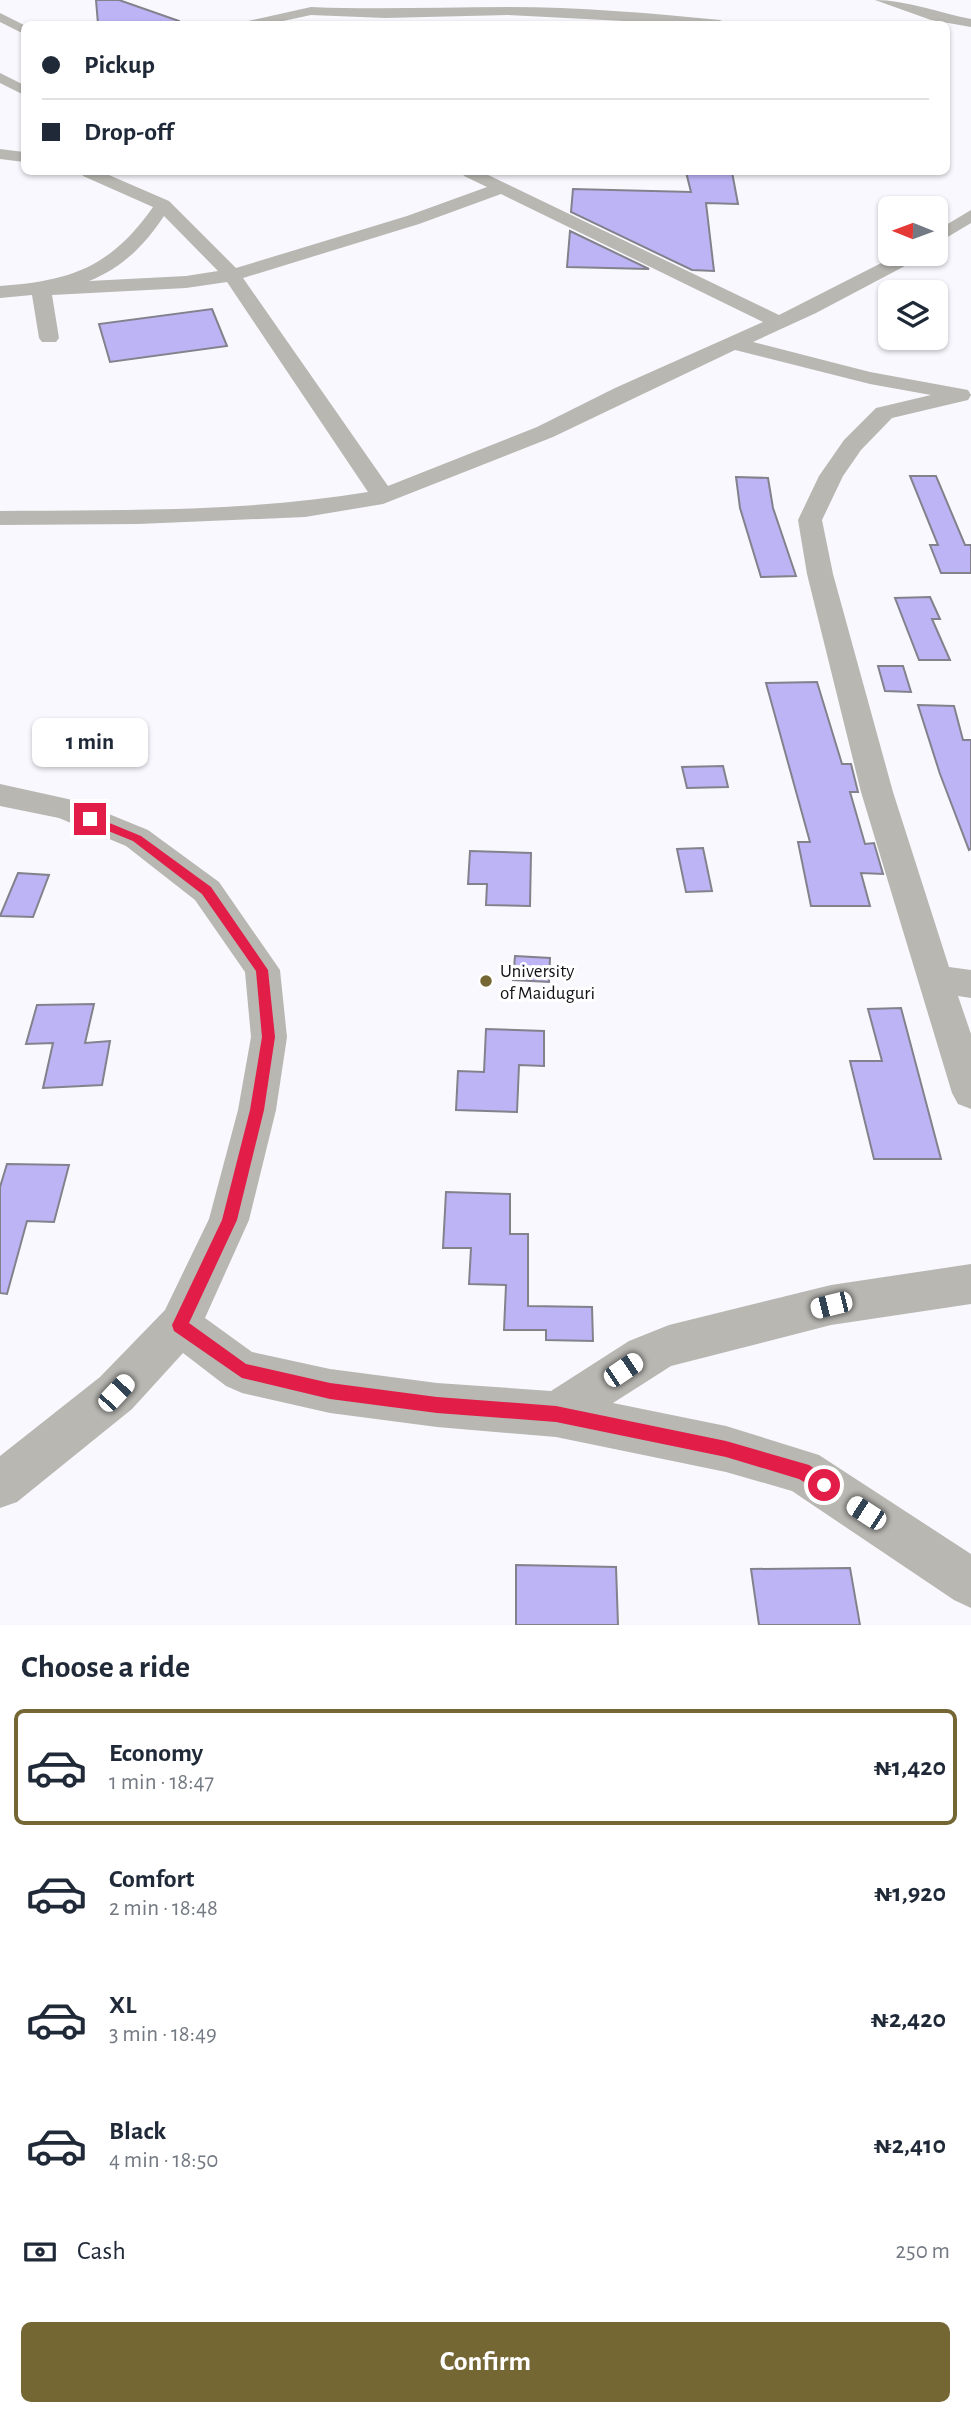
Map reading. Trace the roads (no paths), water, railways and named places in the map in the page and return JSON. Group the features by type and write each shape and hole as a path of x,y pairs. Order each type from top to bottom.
{"street":[{"path":"335,0 357,10 411,21"},
{"path":"481,0 540,21"},
{"path":"881,0 936,17 969,20"},
{"path":"590,14 650,4"},
{"path":"268,21 312,12 385,14 508,11 713,20"},
{"path":"0,17 21,28"},
{"path":"950,27 969,20"},
{"path":"0,77 20,96"},
{"path":"0,154 21,157"},
{"path":"96,175 163,205 232,275 383,498"},
{"path":"476,175 779,323"},
{"path":"0,292 187,282 232,275 413,220 502,188"},
{"path":"41,290 72,282 121,257 147,232 163,205"},
{"path":"948,231 971,215"},
{"path":"0,518 138,517 305,510 383,498 545,432 623,393 779,323 890,266"},
{"path":"41,290 49,338"},
{"path":"734,344 870,378 966,396"},
{"path":"966,396 884,413 852,445 831,476 810,520 820,574 877,792 971,1093"},
{"path":"0,795 66,809 137,838 207,891 262,970 269,1037 257,1110 229,1220 180,1325 116,1393 0,1485"},
{"path":"934,978 971,984"},
{"path":"556,1414 645,1356 669,1346 831,1305 971,1284"},
{"path":"180,1325 242,1371 267,1377 343,1393 437,1405 556,1414 726,1449 803,1471 971,1583"}],"place":[{"name":"University of Maiduguri","path":"486,981"}]}
